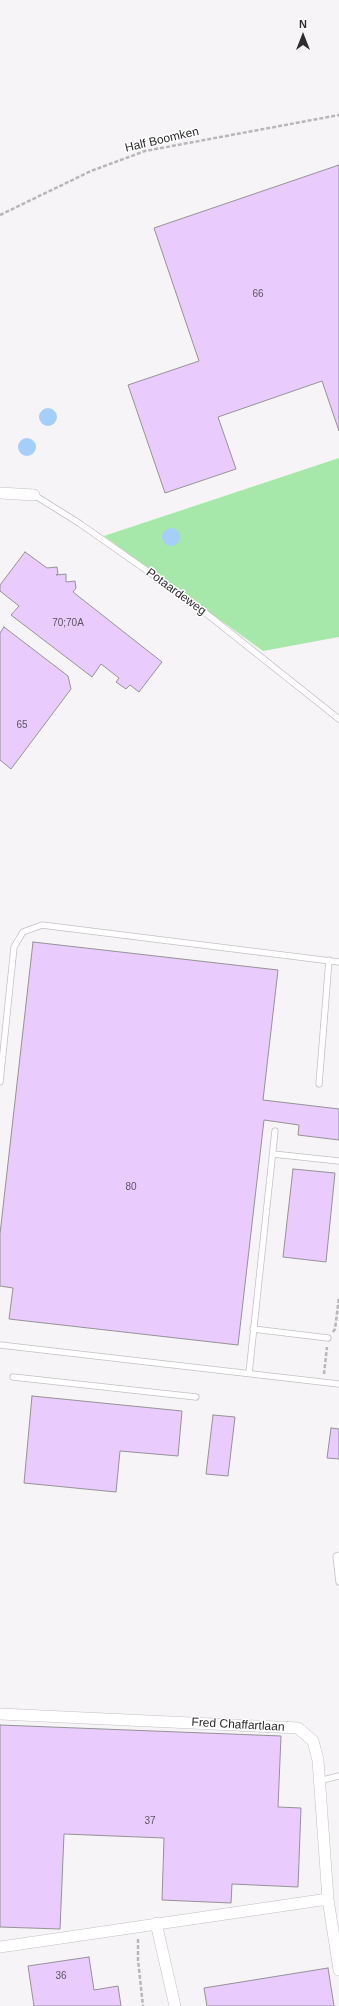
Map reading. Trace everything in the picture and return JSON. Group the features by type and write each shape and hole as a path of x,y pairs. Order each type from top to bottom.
{"street":[{"name":"Potaardeweg","path":"0,493 34,495"},
{"name":"Fred Chaffartlaan","path":"0,1714 298,1728 313,1741 318,1760 328,1899 339,1970"},
{"path":"0,1947 328,1899"},
{"path":"156,1923 175,2006"}],"lane":[{"name":"Potaardeweg","path":"34,495 79,523 193,603 339,720"},
{"path":"0,1082 14,947 23,932 42,925 339,962"},
{"path":"319,1084 329,960"},
{"path":"248,1373 275,1131"},
{"path":"273,1154 339,1161"},
{"path":"253,1328 328,1338"},
{"path":"0,1345 339,1384"},
{"path":"13,1377 196,1397"},
{"path":"339,1555 336,1556 339,1582"},
{"path":"320,1781 339,1776"}],"path":[{"name":"Half Boomken","path":"0,215 91,171 145,150 339,115"},
{"path":"138,1926 138,1960 143,2006"}],"green space":[{"path":"339,458 339,637 263,651 104,536"}],"water":[{"path":"48,408 54,411 57,417 54,423 48,426 42,423 39,417 42,411"},
{"path":"27,438 33,441 36,447 33,453 27,456 21,453 18,447 21,441"},
{"path":"171,528 177,531 180,537 177,543 171,546 165,543 162,537 165,531"}],"building":[{"path":"339,165 339,431 322,381 218,417 236,469 165,493 128,385 199,361 154,228"},
{"path":"25,552 47,568 57,567 58,574 56,575 66,574 66,582 75,581 76,588 73,592 162,662 139,692 130,685 126,689 116,682 119,678 101,664 92,677 11,615 19,606 0,591 0,585"},
{"path":"4,627 68,676 71,689 11,769 0,760 0,633"},
{"path":"33,942 278,970 263,1100 339,1109 339,1140 298,1135 299,1125 264,1120 238,1345 9,1319 13,1288 0,1286 0,1234"},
{"path":"293,1169 335,1173 326,1262 283,1257"},
{"path":"32,1396 182,1411 178,1456 120,1451 116,1492 24,1483"},
{"path":"213,1415 235,1417 228,1476 206,1474"},
{"path":"331,1428 339,1429 339,1459 327,1458"},
{"path":"0,1725 281,1736 278,1807 301,1808 298,1887 232,1884 231,1903 162,1900 164,1838 64,1834 60,1929 0,1927"},
{"path":"89,1957 94,1990 118,1986 121,2006 34,2006 28,1966"},
{"path":"328,1968 334,2006 207,2006 204,1988"}]}
